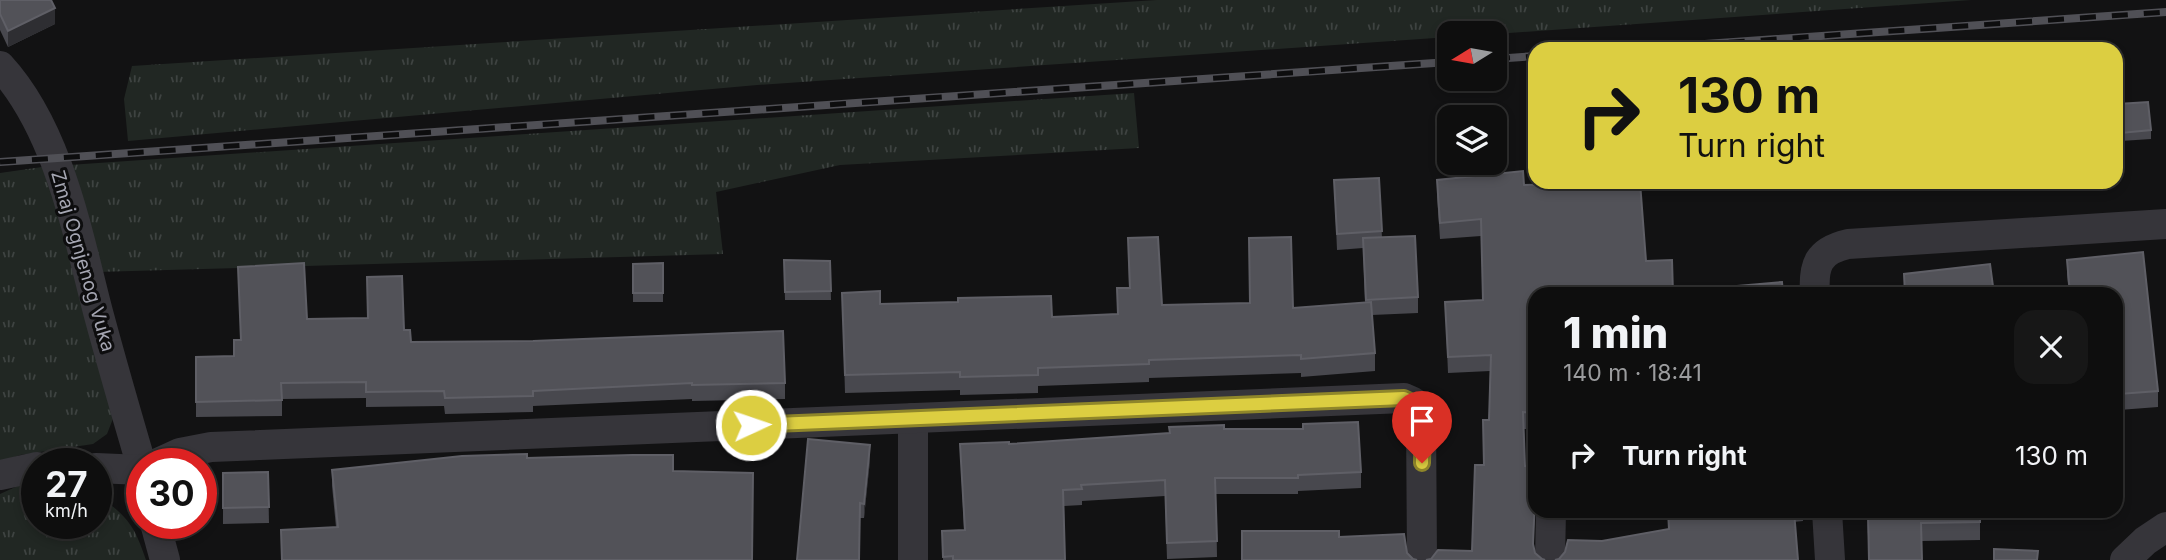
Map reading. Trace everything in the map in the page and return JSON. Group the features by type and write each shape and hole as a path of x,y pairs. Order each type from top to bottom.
{"street":[{"name":"Zmaj Ognjenog Vuka","path":"0,65 17,83 33,110 60,174 136,448"},
{"path":"1814,287 1820,259 1834,247 1848,244 2166,223"},
{"path":"206,448 1404,398 1413,402 1422,415 1422,560"},
{"path":"913,418 913,560"},
{"path":"0,475 21,470"},
{"path":"1550,560 1551,518"},
{"path":"1828,518 1830,560"},
{"path":"2125,560 2145,541 2166,527"},
{"path":"159,539 165,560"}],"green space":[{"path":"1157,0 1971,0 1507,33 1507,21 1437,21 1437,38 757,85 128,141 124,99 132,66"},
{"path":"1134,93 1139,148 840,165 716,192 723,254 96,272 69,165"},
{"path":"49,166 114,416 107,434 93,444 66,448 21,448 21,455 0,462 0,173"},
{"path":"21,484 21,539 112,539 112,507 126,520 126,539 137,539 146,560 0,560 0,494"}],"building":[{"path":"0,0 51,0 55,8 8,31 0,14"},
{"path":"2148,102 2151,130 2123,133 2123,104"},
{"path":"1523,171 1524,185 1528,185 1528,189 1641,189 1646,261 1672,260 1673,287 1528,287 1528,412 1523,412 1525,466 1528,466 1528,518 1534,518 1535,553 1545,560 1426,560 1431,559 1438,550 1472,551 1475,465 1484,465 1483,420 1489,420 1491,355 1448,357 1445,302 1483,300 1481,219 1440,223 1437,180 1507,175 1507,173"},
{"path":"1379,178 1382,231 1337,234 1334,180"},
{"path":"1415,236 1418,297 1366,300 1363,238"},
{"path":"1158,237 1162,305 1250,303 1249,238 1291,237 1293,308 1371,302 1375,353 1301,359 1301,355 1149,360 1149,364 1038,368 1038,375 960,377 960,372 845,375 842,293 880,291 880,304 958,302 958,298 1051,296 1052,317 1118,314 1117,288 1130,288 1128,238"},
{"path":"2143,252 2158,391 2123,394 2123,287 2069,287 2067,260"},
{"path":"784,260 830,261 831,291 785,292"},
{"path":"304,263 307,319 368,318 367,277 402,276 404,330 410,330 411,342 533,341 783,331 785,383 692,383 533,391 533,396 445,398 444,391 366,392 366,382 281,383 282,400 196,402 196,357 234,356 234,340 241,340 238,267"},
{"path":"663,263 663,293 633,293 633,264"},
{"path":"1990,264 1993,287 1905,287 1904,274"},
{"path":"1782,282 1782,287 1738,287"},
{"path":"1358,422 1361,472 1298,475 1298,478 1215,478 1217,541 1167,543 1165,480 1081,485 1082,489 1063,490 1065,560 953,560 953,556 943,557 942,531 965,530 960,444 1009,444 1170,433 1169,427 1224,425 1224,429 1303,429 1303,424"},
{"path":"808,439 870,445 864,504 860,503 859,560 797,560"},
{"path":"527,454 527,458 673,455 673,471 753,473 752,560 282,560 281,530 338,527 332,470 462,456"},
{"path":"268,472 269,507 223,508 223,473"},
{"path":"1668,518 1795,518 1798,560 1555,560 1565,552 1568,540 1602,541 1669,529"},
{"path":"1868,518 1980,518 1980,522 1921,523 1922,560 1869,560"},
{"path":"1242,531 1339,531 1339,537 1404,534 1407,553 1417,560 1242,560"},
{"path":"1994,549 2038,551 2037,560 1994,560"}],"railway":[{"path":"1734,42 2166,12"},
{"path":"1507,58 1528,57"},
{"path":"0,162 1437,63"}],"route":[{"path":"751,425 1404,398 1413,402 1422,415 1422,463"}]}
